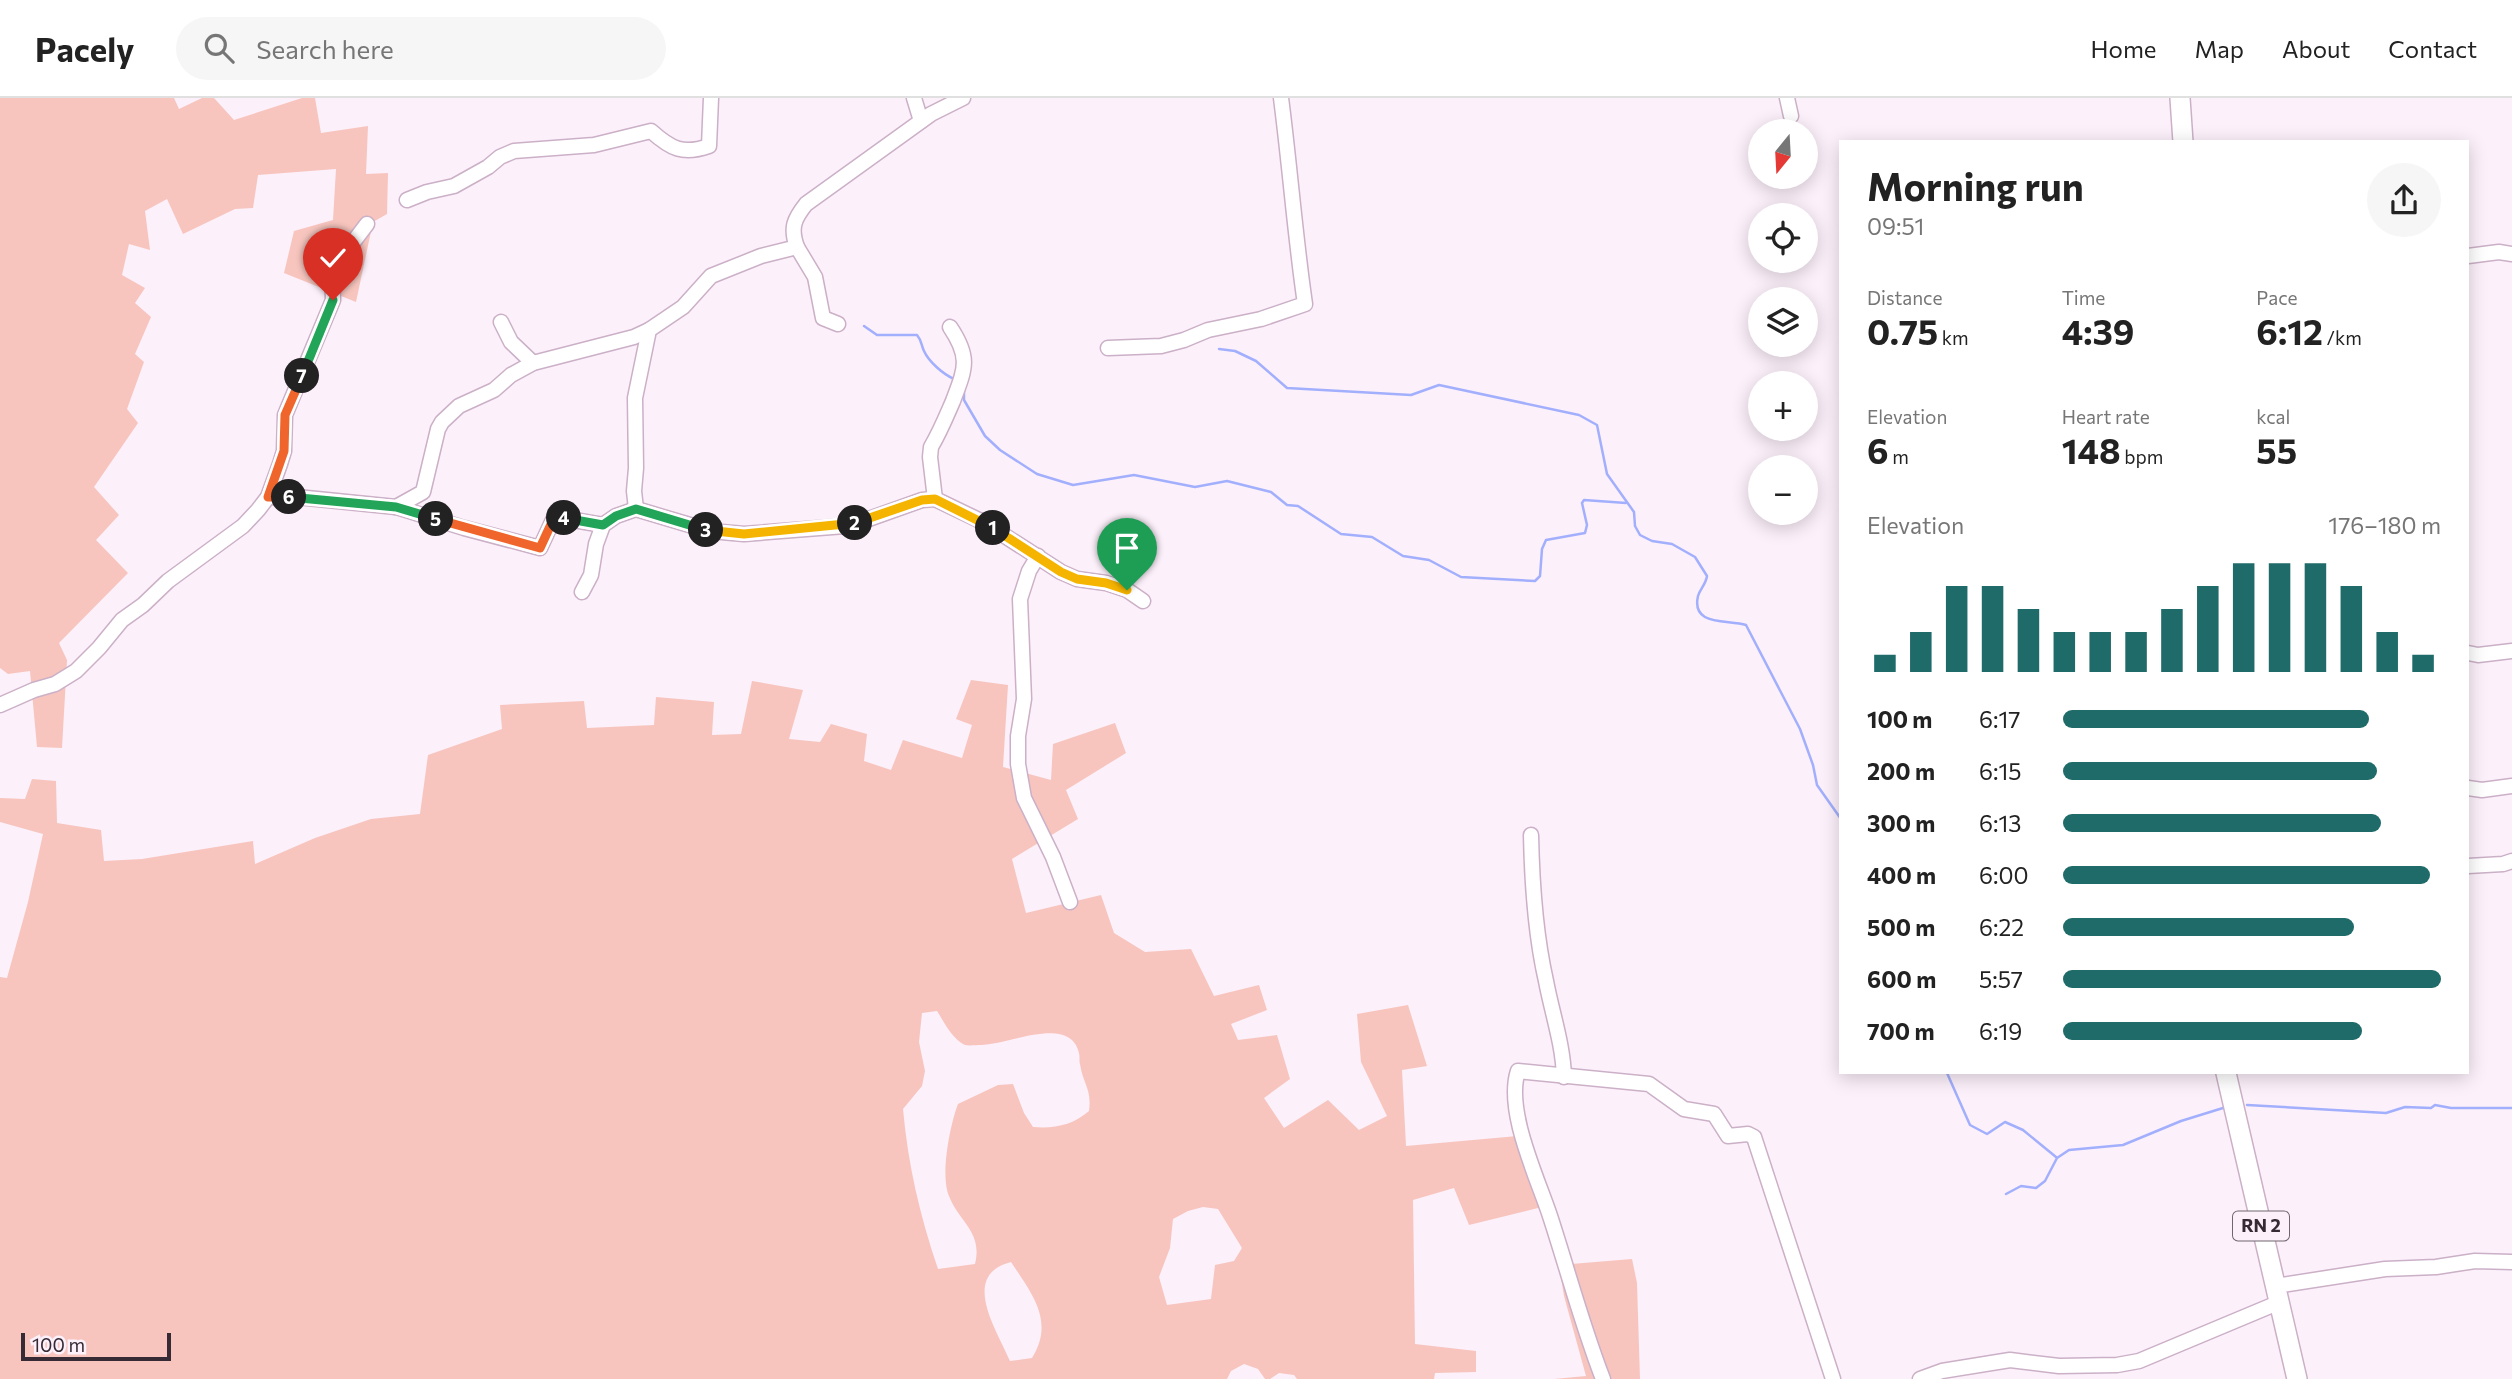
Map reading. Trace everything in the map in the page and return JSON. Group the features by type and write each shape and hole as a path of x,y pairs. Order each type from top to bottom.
{"main road":[{"path":"2180,98 2183,140"},
{"name":"RN 2","path":"2226,1074 2297,1379"}],"street":[{"path":"407,200 454,186 514,151 594,145 651,131 666,145 692,152 709,146 711,98"},
{"path":"914,98 921,121"},
{"path":"838,324 823,318 815,277 797,247 792,232 796,217 806,204 921,121 962,98"},
{"path":"1108,348 1161,346 1208,330 1261,319 1305,304 1297,257 1295,212 1281,98"},
{"path":"1787,98 1791,116"},
{"path":"0,705 55,684 76,671 122,620 144,605 168,581 243,526 268,497 284,451 285,415 333,300 332,270 367,224"},
{"path":"2469,256 2505,253 2512,238"},
{"path":"396,507 418,496 425,489 438,429 459,407 494,390 511,375 533,363 634,337 649,330 682,307 711,275 761,256 797,247"},
{"path":"501,322 511,342 533,363"},
{"path":"935,499 931,447 963,378 964,361 950,327"},
{"path":"636,509 634,413 649,330"},
{"path":"268,497 297,497 396,507 540,548 553,520 562,518 603,525"},
{"path":"582,592 590,575 603,525 616,516 636,509 710,531 744,534 845,526 922,500 935,499 985,523 1061,572 1077,579 1106,583 1127,590 1143,601"},
{"path":"1038,556 1029,572 1020,599 1024,699 1018,736 1018,764 1024,798 1053,857 1070,902"},
{"path":"2469,653 2478,655 2512,651"},
{"path":"2469,788 2482,790 2512,786"},
{"path":"1531,835 1532,893 1545,979 1563,1056 1564,1077"},
{"path":"2469,866 2512,861"},
{"path":"1603,1379 1582,1326 1550,1217 1520,1130 1514,1081 1517,1071 1649,1084 1684,1109 1714,1114 1728,1136 1748,1134 1754,1137 1833,1379"},
{"path":"1920,1379 1942,1371 2010,1360 2059,1366 2117,1365 2138,1361 2277,1294 2385,1269 2436,1267 2475,1261 2512,1262"}],"shaded area":[{"path":"0,98 174,98 179,109 202,98 214,98 234,120 302,98 315,98 321,133 368,126 366,174 388,173 387,214 373,222 356,302 284,273 294,231 333,220 336,169 258,175 253,208 235,209 183,234 167,199 145,211 150,250 129,244 122,275 145,288 135,303 151,317 135,354 144,362 127,409 138,423 94,487 119,515 96,540 128,573 59,643 67,660 62,748 37,747 30,671 8,674 0,668"},
{"path":"971,680 1008,685 1003,767 1051,780 1053,744 1115,723 1126,753 1066,790 1078,819 1012,859 1026,913 1101,895 1114,933 1145,952 1191,949 1214,996 1259,985 1267,1010 1231,1024 1238,1040 1277,1035 1290,1079 1264,1098 1284,1128 1328,1100 1359,1130 1387,1116 1361,1062 1357,1014 1408,1005 1427,1066 1402,1070 1406,1146 1529,1135 1550,1205 1469,1225 1454,1188 1413,1200 1415,1344 1476,1351 1476,1372 1435,1373 1434,1379 1297,1379 1294,1375 1279,1373 1265,1379 1258,1369 1244,1364 1231,1371 1227,1379 0,1379 0,977 7,978 43,834 0,822 0,798 25,799 32,779 56,781 57,823 101,830 104,861 142,859 253,841 255,864 315,838 371,819 420,814 428,755 502,729 500,705 584,701 587,728 654,725 656,697 714,702 712,735 741,734 752,681 803,690 789,739 820,742 831,724 867,734 864,761 891,770 903,740 962,758 972,725 956,719","holes":["937,1011 952,1035 965,1045 993,1044 1037,1034 1064,1035 1073,1041 1079,1053 1090,1103 1089,1111 1076,1120 1056,1127 1033,1127 1024,1113 1013,1084 998,1085 958,1104 947,1150 946,1187 953,1205 973,1235 977,1253 975,1264 938,1269 916,1190 903,1109 922,1086 925,1071 919,1042 922,1013","1203,1207 1218,1209 1242,1248 1234,1261 1215,1265 1211,1299 1167,1305 1159,1277 1170,1248 1173,1219","1011,1262 1038,1308 1041,1332 1039,1345 1032,1358 1010,1361 991,1319 985,1291 987,1278 996,1269"]},
{"path":"1632,1259 1637,1283 1640,1379 1554,1379 1586,1376 1564,1296 1559,1265"}],"waterway":[{"path":"864,326 877,335 917,335 929,359 954,379"},
{"path":"1219,349 1235,351 1256,361 1287,388 1411,395 1439,385 1579,415 1597,425 1607,474 1634,512 1635,526 1640,535 1652,541 1672,544 1695,557 1707,576 1698,596 1697,606 1700,613 1713,620 1746,625 1800,729 1817,785 1839,816"},
{"path":"964,391 964,400 985,436 1000,450 1037,474 1073,485 1134,475 1195,487 1227,481 1271,492 1287,505 1298,506 1341,534 1372,537 1403,556 1429,560 1461,577 1535,581 1540,576 1542,549 1546,540 1585,533 1587,525 1582,503 1584,500 1626,503"},
{"path":"1947,1074 1970,1125 1987,1134 2005,1122 2023,1130 2056,1157"},
{"path":"2247,1105 2386,1113 2405,1107 2431,1108 2435,1105 2451,1108 2512,1108"},
{"path":"2006,1194 2021,1186 2036,1188 2045,1181 2057,1158 2069,1150 2123,1145 2181,1121 2223,1108"}],"route":[{"path":"333,300 322,332 285,415 284,451 268,497 297,497 396,507 540,548 553,520 562,518 603,525 616,516 636,509 710,531 744,534 845,526 922,500 935,499 985,523 1061,572 1077,579 1106,583 1127,590"}]}
